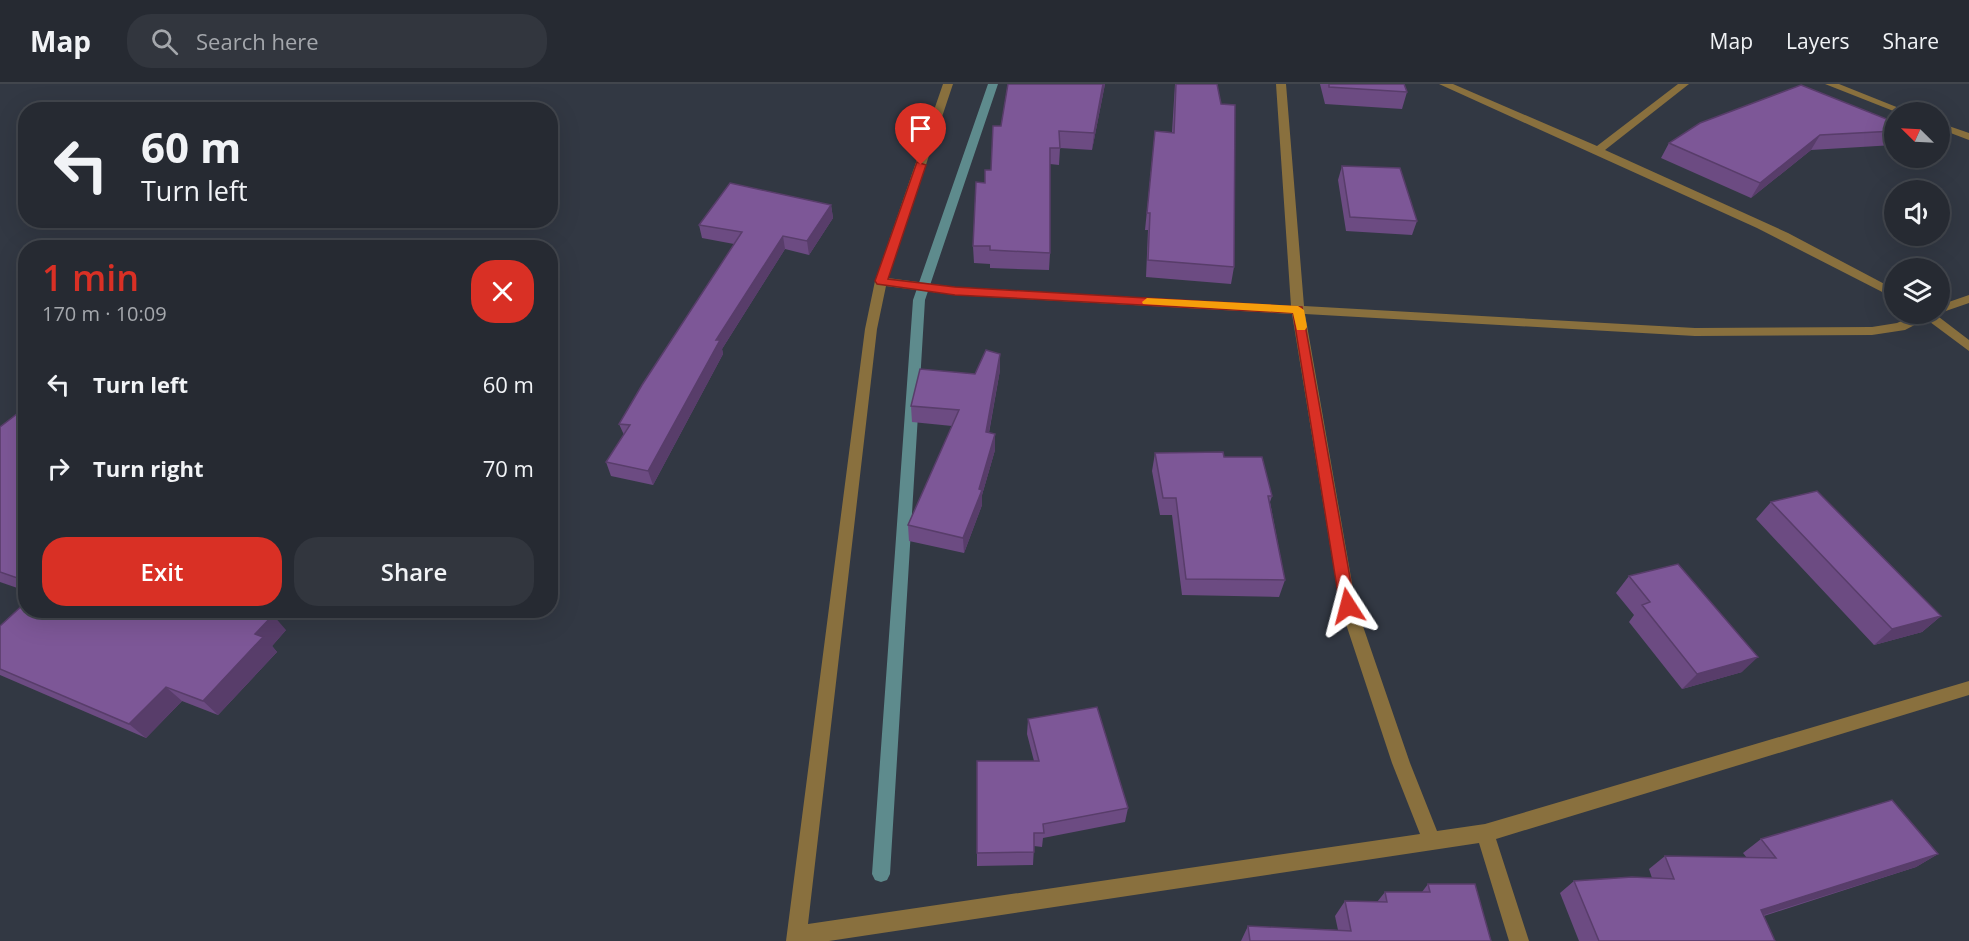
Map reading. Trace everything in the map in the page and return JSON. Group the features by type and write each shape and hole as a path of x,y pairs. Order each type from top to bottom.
{"street":[{"path":"948,84 881,281 871,329 796,938 1485,833 1969,688"},
{"path":"1281,84 1298,310 1348,606 1401,763 1432,841"},
{"path":"1444,84 1599,150 1802,244 1851,268 1884,288"},
{"path":"1599,150 1684,84"},
{"path":"1830,84 1884,104"},
{"path":"1950,130 1969,137"},
{"path":"881,281 955,291 1719,332 1872,331 1906,324"},
{"path":"1950,306 1969,299"},
{"path":"1939,324 1969,347"},
{"path":"1485,833 1519,941"}],"building":[{"path":"1008,84 1103,84 1094,133 1059,131 1060,148 1050,148 1050,253 990,250 990,246 973,246 976,182 985,183 985,170 991,170 993,126 1001,126"},
{"path":"1176,84 1217,84 1221,104 1235,105 1234,267 1148,260 1150,213 1147,213 1155,131 1174,133"},
{"path":"1329,84 1404,84 1407,92 1329,87"},
{"path":"1801,85 1884,118 1884,132 1820,135 1760,183 1669,143 1700,123"},
{"path":"1342,166 1400,168 1417,221 1350,217"},
{"path":"730,183 831,205 807,241 783,236 716,340 720,340 648,471 606,462 630,425 619,424 642,385 742,232 699,225"},
{"path":"986,350 1000,354 986,432 995,434 979,489 982,490 963,538 908,525 959,410 911,406 920,369 975,374"},
{"path":"18,413 18,578 0,572 0,427"},
{"path":"1223,452 1224,457 1262,457 1272,496 1268,496 1285,580 1186,579 1176,498 1163,498 1155,453"},
{"path":"1817,491 1941,616 1892,629 1771,502"},
{"path":"1678,564 1758,657 1697,674 1642,605 1650,602 1629,576"},
{"path":"18,609 18,618 270,618 255,634 263,637 203,701 166,687 129,724 0,669 0,626"},
{"path":"1097,707 1128,808 1043,824 1044,833 1034,833 1034,852 977,853 977,761 1039,761 1028,719"},
{"path":"1892,800 1938,854 1761,910 1775,941 1599,941 1574,881 1632,877 1674,879 1665,856 1776,858 1761,839"},
{"path":"1428,884 1475,884 1491,941 1250,941 1248,926 1351,931 1345,901 1387,902 1385,892 1430,892"}],"waterway":[{"path":"881,874 919,300 993,84"}],"slow traffic":[{"path":"1147,302 1298,310 1301,327"}],"route":[{"path":"921,165 881,281 955,291 1298,310 1348,606"}]}
